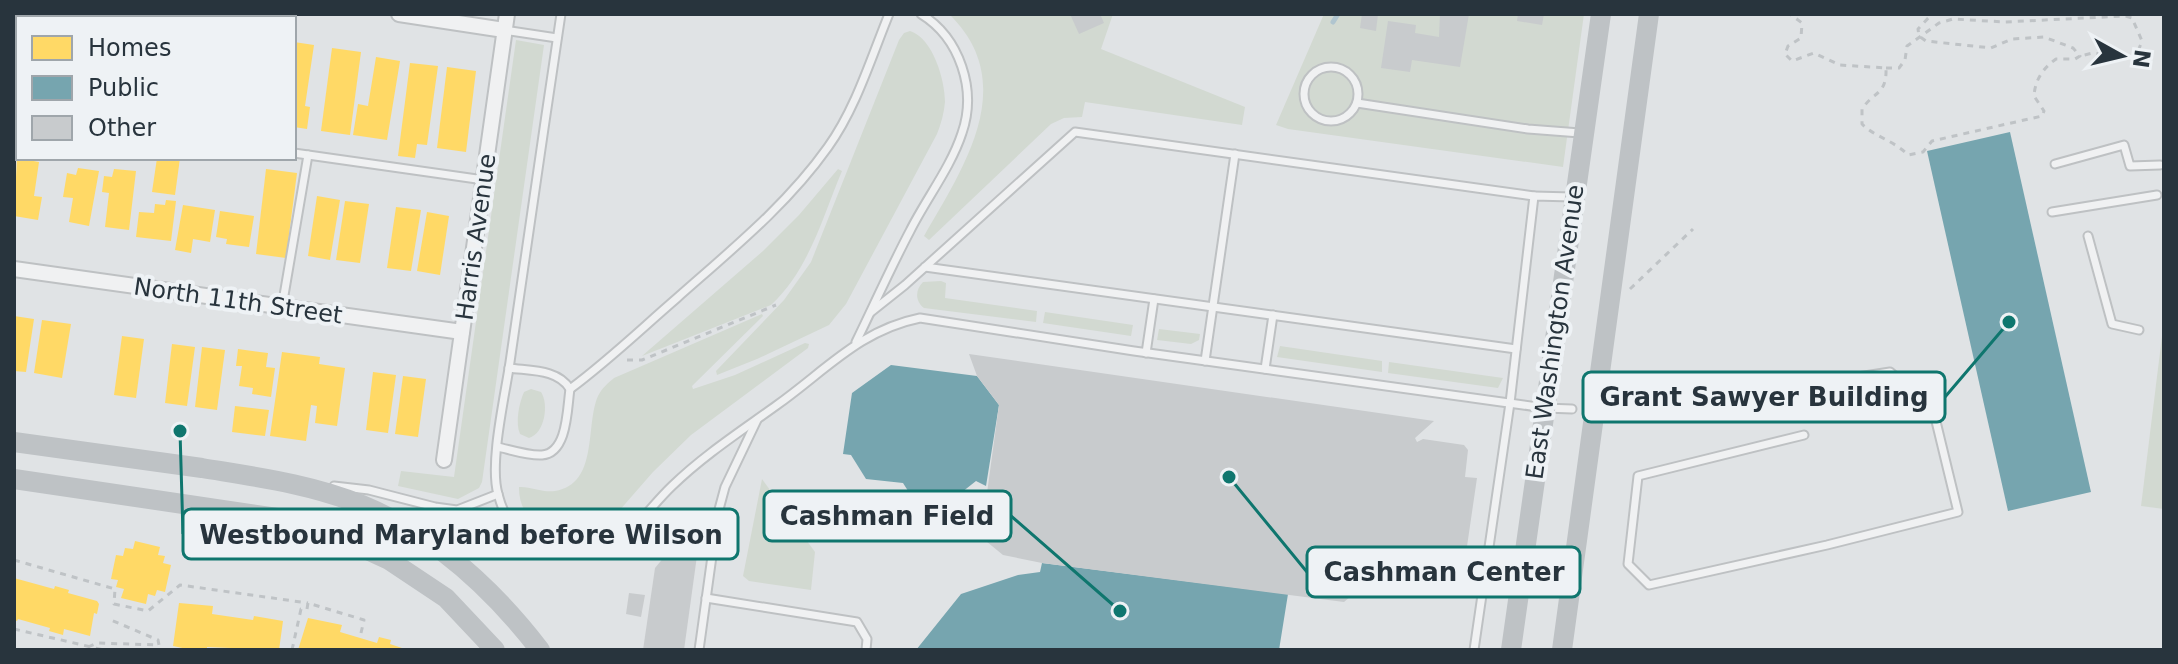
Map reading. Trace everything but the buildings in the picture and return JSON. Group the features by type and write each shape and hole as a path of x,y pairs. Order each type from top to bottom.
{"main road":[{"name":"East Washington Avenue","path":"1511,650 1601,14"},
{"name":"East Washington Avenue","path":"1562,650 1649,14"},
{"path":"14,442 285,481 363,506 419,535 473,574 513,614 540,650"},
{"path":"14,479 284,519 328,532 389,560 446,598 495,650"}],"street":[{"path":"399,14 504,30"},
{"name":"Harris Avenue","path":"444,460 507,14"},
{"name":"North 11th Street","path":"14,269 462,332"}],"lane":[{"path":"561,14 498,447 498,494 512,526 523,538 542,550 588,555 606,550 721,444 856,342 908,320 932,318 1146,353 1545,408 1572,409"},
{"path":"570,389 609,360 773,211 827,148 864,75 889,14"},
{"path":"856,342 909,231 962,133 966,85 959,57 944,34 921,14"},
{"path":"504,30 557,38"},
{"path":"1324,67 1341,67 1358,86 1357,103 1353,111 1339,120 1322,120 1308,109 1305,84 1324,67"},
{"path":"1357,103 1528,129 1583,133"},
{"path":"871,312 1075,132 1534,196 1574,197"},
{"path":"2055,164 2124,145 2130,166 2160,165"},
{"path":"296,153 484,180"},
{"path":"1205,361 1235,154"},
{"path":"282,307 308,155"},
{"path":"2052,212 2157,195"},
{"path":"1474,650 1510,403 1534,196"},
{"path":"2088,236 2112,324 2139,330"},
{"path":"925,267 1516,349"},
{"path":"1146,353 1154,299"},
{"path":"1265,369 1273,315"},
{"path":"498,447 543,455 555,451 561,440 570,389 564,379 555,374 509,368"},
{"path":"1794,387 1890,372 1933,409 1958,512 1649,585 1628,564 1638,476 1804,435"},
{"path":"699,650 711,546 725,487 758,418"},
{"path":"285,481 369,490 457,510 498,494"},
{"path":"706,598 857,622 867,639 866,650"}],"path":[{"path":"1774,14 1790,14 1802,23 1801,38 1788,46 1787,58 1792,61 1814,53 1840,65 1899,68 1905,60 1907,46 1939,23 1953,19 2005,22 2125,16 2132,18 2142,41 2135,59 2093,53 2075,59 2056,59 2037,80 2034,96 2044,111 2042,116 2019,124 1932,141 1923,152 1908,155 1895,142 1862,124 1862,109 1882,90 1886,68"},
{"path":"1919,36 1920,25 1932,14"},
{"path":"1919,36 1926,41 1991,48 2012,39 2044,37 2073,48 2080,56"},
{"path":"1624,294 1693,229"},
{"path":"609,360 642,360 776,305"},
{"path":"14,560 115,589 114,604 148,611 180,585 308,603 364,620 361,633"},
{"path":"292,650 301,609 307,609 308,603"},
{"path":"88,647 97,643 159,645 158,640 111,620"},
{"path":"14,629 104,650"}],"shaded area":[{"path":"949,14 1113,14 1101,49 1245,107 1242,125 1085,102 1082,117 1064,118 1051,124 929,240 924,236 968,154 978,126 983,97 981,69 970,41"},
{"path":"1324,14 1584,14 1563,167 1276,125"},
{"path":"910,31 925,42 936,61 944,93 943,114 937,134 846,304 829,325 717,375 716,371 784,300 811,262 899,40"},
{"path":"516,40 544,45 482,482 479,488 458,499 398,486 401,471 454,477"},
{"path":"838,169 842,171 805,259 771,305 642,356 763,251"},
{"path":"946,283 945,298 1037,311 1036,322 924,308 918,299 920,285"},
{"path":"1045,312 1133,325 1131,336 1043,323"},
{"path":"762,314 692,386 693,389 735,375 805,343 809,344 808,348 691,435 653,472 605,527 578,536 563,535 537,525 527,515 519,487 555,491 569,486 585,466 594,408 603,388 614,378"},
{"path":"2164,320 2164,509 2141,506"},
{"path":"1159,329 1200,334 1199,340 1191,344 1157,340"},
{"path":"1280,346 1382,361 1382,372 1277,357"},
{"path":"1389,362 1503,378 1498,388 1388,373"},
{"path":"531,389 541,392 545,411 539,430 529,438 520,434 518,419 524,392"},
{"path":"762,479 815,552 811,590 749,581 743,576"}],"waterway":[{"path":"1333,22 1338,14"}],"place":[{"name":"Grant Sawyer Building","path":"2009,322"},
{"name":"Westbound Maryland before Wilson","path":"180,431"},
{"name":"Cashman Center","path":"1229,477"},
{"name":"Cashman Field","path":"1120,611"}]}
